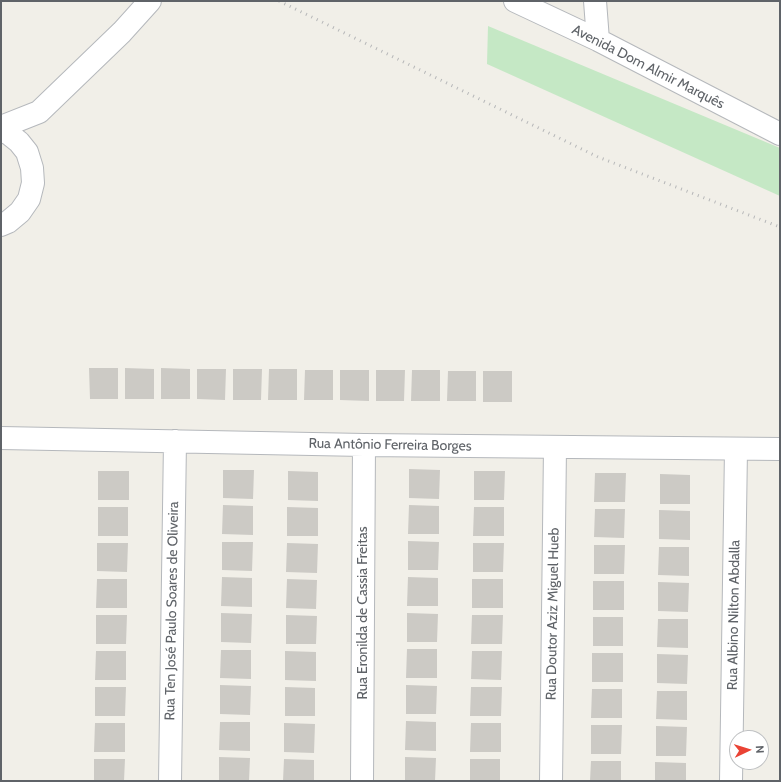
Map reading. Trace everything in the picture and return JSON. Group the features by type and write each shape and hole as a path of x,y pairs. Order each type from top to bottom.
{"street":[{"path":"1,127 39,112 122,32 150,1"},
{"name":"Avenida Dom Almir Marquês","path":"515,1 598,40 780,134"},
{"path":"595,1 598,40"},
{"path":"27,152 39,112"},
{"path":"1,130 19,142 27,152 32,168 33,183 29,199 20,212 8,222 1,225"},
{"name":"Rua Antônio Ferreira Borges","path":"1,438 364,445 780,449"},
{"name":"Rua Ten José Paulo Soares de Oliveira","path":"170,781 175,441"},
{"name":"Rua Eronilda de Cassia Freitas","path":"362,781 364,445"},
{"name":"Rua Doutor Aziz Miguel Hueb","path":"551,781 555,447"},
{"name":"Rua Albino Nilton Abdalla","path":"731,781 736,449"}],"green space":[{"path":"488,26 780,148 780,196 487,64"}],"building":[{"path":"89,368 118,368 118,399 90,399"},
{"path":"125,368 154,369 154,399 125,399"},
{"path":"161,368 190,369 190,399 161,399"},
{"path":"197,369 226,369 225,400 197,399"},
{"path":"233,369 262,369 261,400 233,400"},
{"path":"269,369 297,369 297,400 268,400"},
{"path":"305,370 333,370 333,400 304,400"},
{"path":"340,370 369,370 369,401 340,400"},
{"path":"376,370 405,370 404,401 376,401"},
{"path":"412,370 440,370 440,401 411,401"},
{"path":"448,371 476,371 476,401 447,401"},
{"path":"483,371 512,371 512,402 483,402"},
{"path":"409,469 440,470 439,499 409,498"},
{"path":"223,470 254,470 253,499 223,498"},
{"path":"98,471 129,471 129,500 98,500"},
{"path":"288,471 318,472 318,501 288,500"},
{"path":"474,471 505,471 504,500 474,500"},
{"path":"595,473 626,473 625,502 594,502"},
{"path":"660,474 690,475 690,504 660,504"},
{"path":"223,505 253,506 253,535 222,534"},
{"path":"409,505 439,506 439,534 408,534"},
{"path":"98,507 128,507 128,536 98,536"},
{"path":"287,507 318,508 318,536 287,536"},
{"path":"474,507 504,507 504,536 473,536"},
{"path":"595,509 625,509 624,538 594,537"},
{"path":"659,510 690,511 690,540 659,539"},
{"path":"408,541 439,542 438,570 408,570"},
{"path":"222,542 253,542 252,571 222,570"},
{"path":"97,543 128,543 127,572 97,571"},
{"path":"287,543 318,544 317,573 286,572"},
{"path":"473,543 504,543 503,572 473,572"},
{"path":"594,545 625,545 624,574 594,574"},
{"path":"659,547 689,547 689,576 658,575"},
{"path":"222,577 252,578 252,607 221,606"},
{"path":"408,577 438,578 438,606 407,606"},
{"path":"97,579 127,579 127,608 96,608"},
{"path":"287,579 317,580 316,609 286,608"},
{"path":"472,579 503,579 503,608 472,608"},
{"path":"593,581 624,581 624,610 593,610"},
{"path":"658,582 689,583 688,612 658,611"},
{"path":"221,613 252,614 251,643 221,642"},
{"path":"407,613 438,614 437,642 407,642"},
{"path":"96,615 127,615 126,644 96,644"},
{"path":"286,615 317,616 316,644 286,644"},
{"path":"472,615 503,615 502,644 471,644"},
{"path":"593,617 623,617 623,646 593,646"},
{"path":"658,619 688,619 688,648 657,647"},
{"path":"407,649 437,649 437,678 406,678"},
{"path":"221,650 251,650 251,679 220,678"},
{"path":"96,651 126,651 126,680 95,680"},
{"path":"285,651 316,652 316,681 285,680"},
{"path":"472,651 502,651 501,680 471,679"},
{"path":"592,653 623,653 623,682 592,682"},
{"path":"657,654 688,655 687,684 657,683"},
{"path":"220,685 251,686 250,715 220,714"},
{"path":"406,685 437,686 436,714 406,714"},
{"path":"95,687 126,687 125,716 95,716"},
{"path":"285,687 315,688 315,716 285,716"},
{"path":"471,687 502,687 501,716 470,716"},
{"path":"592,689 622,689 622,718 591,718"},
{"path":"657,691 687,691 687,720 656,719"},
{"path":"406,721 436,722 436,751 405,750"},
{"path":"220,722 250,722 250,751 219,750"},
{"path":"95,723 125,723 125,752 94,752"},
{"path":"284,723 315,724 314,753 284,752"},
{"path":"471,723 501,723 501,752 470,752"},
{"path":"591,725 622,725 621,754 591,754"},
{"path":"656,726 687,727 686,756 656,756"},
{"path":"219,757 250,758 249,781 219,781"},
{"path":"405,757 436,758 435,781 405,781"},
{"path":"94,759 125,759 124,781 94,781"},
{"path":"284,759 314,760 314,781 283,781"},
{"path":"470,759 500,759 500,781 470,781"},
{"path":"591,761 621,761 621,781 590,781"},
{"path":"655,762 686,763 686,781 655,781"}],"railway":[{"path":"279,1 598,157 780,227"}]}
